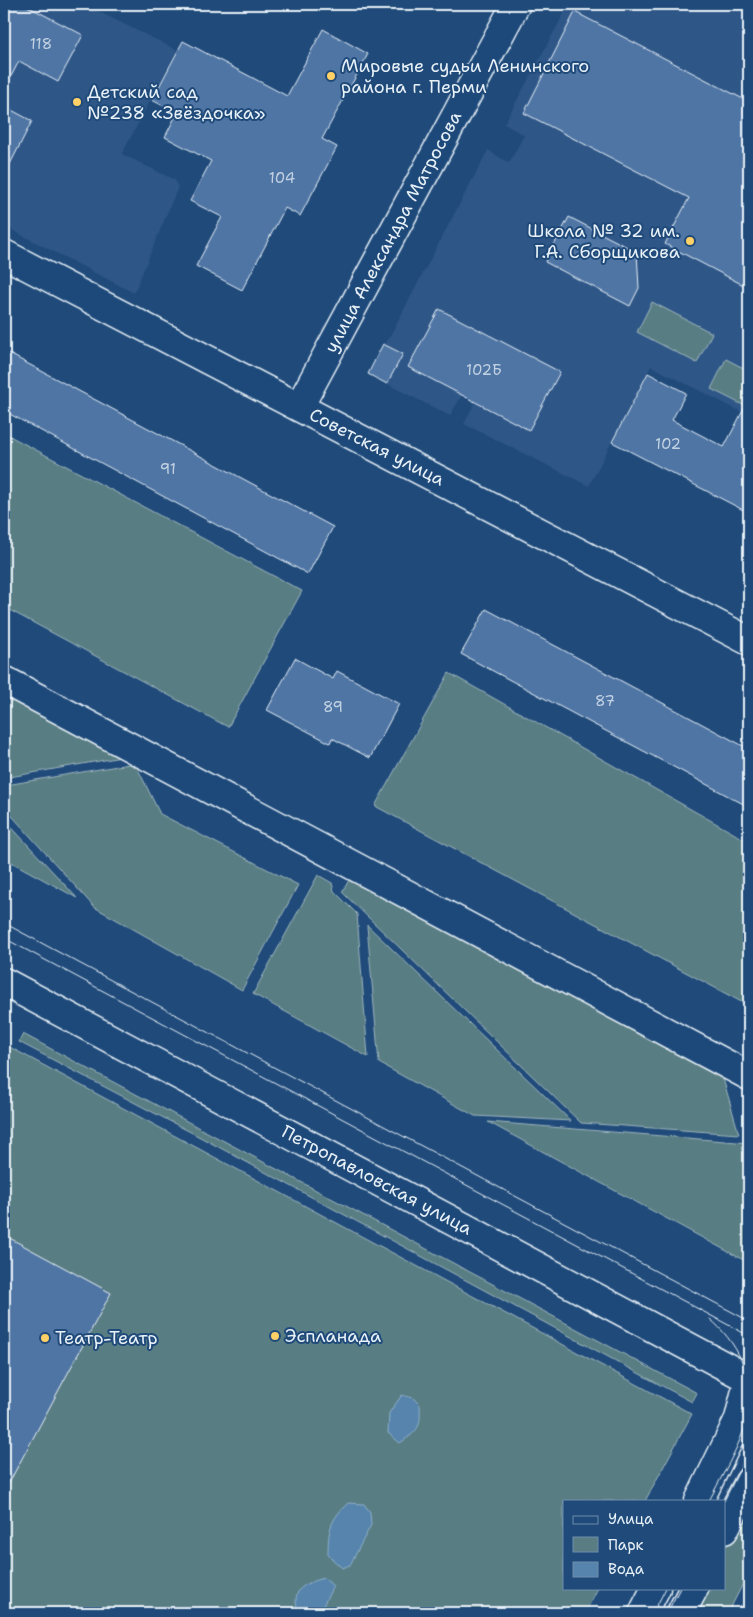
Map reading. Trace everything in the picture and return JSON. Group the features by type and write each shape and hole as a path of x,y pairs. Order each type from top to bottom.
{"street":[{"name":"улица Александра Матросова","path":"299,408 516,4"},
{"name":"Советская улица","path":"4,254 749,641"},
{"path":"4,680 749,1076"},
{"name":"Петропавловская улица","path":"4,982 749,1378"},
{"path":"699,1500 739,1419 749,1378"},
{"path":"726,1526 749,1482"},
{"path":"643,1613 655,1590"},
{"path":"681,1613 693,1590"}],"shaded area":[{"name":"Детский сад №238 «Звёздочка»","path":"4,4 83,4 177,50 122,154 175,180 178,187 134,293 4,226"},
{"path":"569,4 730,4 749,14 749,416 651,366 589,486 464,424 475,402 462,395 450,416 387,384 403,354 385,345 488,150 509,163 524,135 504,124"}],"green space":[{"path":"652,302 712,333 697,363 637,332"},
{"path":"726,359 749,371 749,408 711,389"},
{"path":"4,433 302,591 228,727 4,607"},
{"path":"449,673 749,842 749,1006 375,806"},
{"path":"4,690 127,756 4,778"},
{"path":"135,763 160,814 298,885 242,990 94,907 4,807 4,783 12,784"},
{"path":"4,819 77,898 4,858"},
{"path":"318,875 332,883 334,891 357,914 368,1057 253,994"},
{"path":"352,875 722,1075 739,1134 581,1123 342,892"},
{"path":"367,925 571,1121 475,1116 379,1063"},
{"path":"23,1034 697,1393 692,1402 200,1137 19,1042"},
{"name":"Эспланада","path":"4,1044 692,1414 646,1500 563,1500 563,1590 597,1590 585,1613 4,1613"},
{"path":"488,1122 749,1143 749,1263"},
{"path":"749,1502 749,1572 728,1613 691,1613 703,1590 726,1590 726,1546"}],"water":[{"path":"402,1395 413,1398 420,1405 420,1419 418,1428 400,1443 388,1433 389,1413"},
{"path":"348,1503 364,1504 370,1512 371,1525 350,1565 342,1568 328,1555 329,1539 334,1520"},
{"path":"324,1578 333,1586 321,1610 302,1612 297,1608 296,1601 299,1591 307,1584"}],"building":[{"path":"4,4 23,4 83,35 58,82 19,61 4,90"},
{"path":"575,12 749,102 749,288 665,244 689,198 524,113"},
{"path":"323,29 368,54 322,139 337,147 300,216 285,208 242,290 196,266 222,217 190,201 211,161 165,137 177,113 152,100 183,41 287,96"},
{"path":"4,106 32,121 4,176"},
{"path":"569,217 637,252 639,288 630,306 545,262"},
{"path":"439,309 560,372 529,430 408,367"},
{"path":"383,344 403,354 387,384 368,374"},
{"path":"4,351 333,527 308,574 4,411"},
{"path":"648,373 686,393 672,420 724,447 749,399 749,513 612,442"},
{"path":"486,609 749,749 749,807 461,654"},
{"path":"295,658 333,679 337,671 399,704 370,758 332,738 330,743 267,710"},
{"name":"Театр-Театр","path":"4,1235 111,1293 4,1492"}],"tram line":[{"path":"4,923 749,1321"},
{"path":"4,938 749,1336"},
{"path":"710,1319 720,1328 735,1348 746,1371 750,1397 747,1421 743,1432 710,1500"},
{"path":"724,1500 749,1451"},
{"path":"653,1613 665,1590"},
{"path":"667,1613 679,1590"}],"place":[{"name":"Мировые судьи Ленинского района г. Перми","path":"331,76"},
{"name":"Детский сад №238 «Звёздочка»","path":"77,102"},
{"name":"Школа № 32 им. Г.А. Сборщикова","path":"690,241"},
{"name":"Эспланада","path":"275,1336"},
{"name":"Театр-Театр","path":"45,1338"}]}
